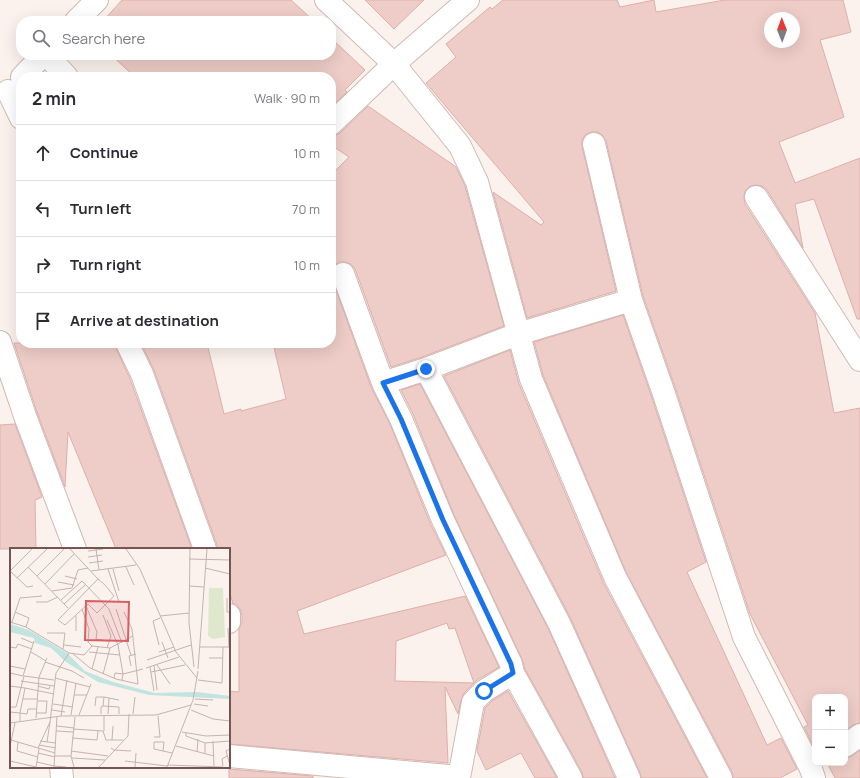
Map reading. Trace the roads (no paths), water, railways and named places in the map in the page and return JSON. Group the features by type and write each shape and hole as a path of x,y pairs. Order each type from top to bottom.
{"street":[{"path":"81,16 97,0"},
{"path":"326,0 394,64 460,146 476,182 531,379 615,577 721,778"},
{"path":"336,119 394,64 468,0"},
{"path":"27,72 38,60"},
{"path":"52,60 62,72"},
{"path":"13,86 16,98"},
{"path":"594,144 631,300 664,394 744,637 810,772"},
{"path":"756,197 860,360"},
{"path":"344,274 383,383 401,419 443,520 511,664 513,673 571,778"},
{"path":"383,383 426,369 518,334 631,300"},
{"path":"0,342 75,548"},
{"path":"129,348 142,374 205,548"},
{"path":"426,369 559,623 629,778"},
{"path":"230,756 459,778 473,702 484,691 513,673"},
{"path":"848,744 860,736"},
{"path":"60,768 62,778"}]}
